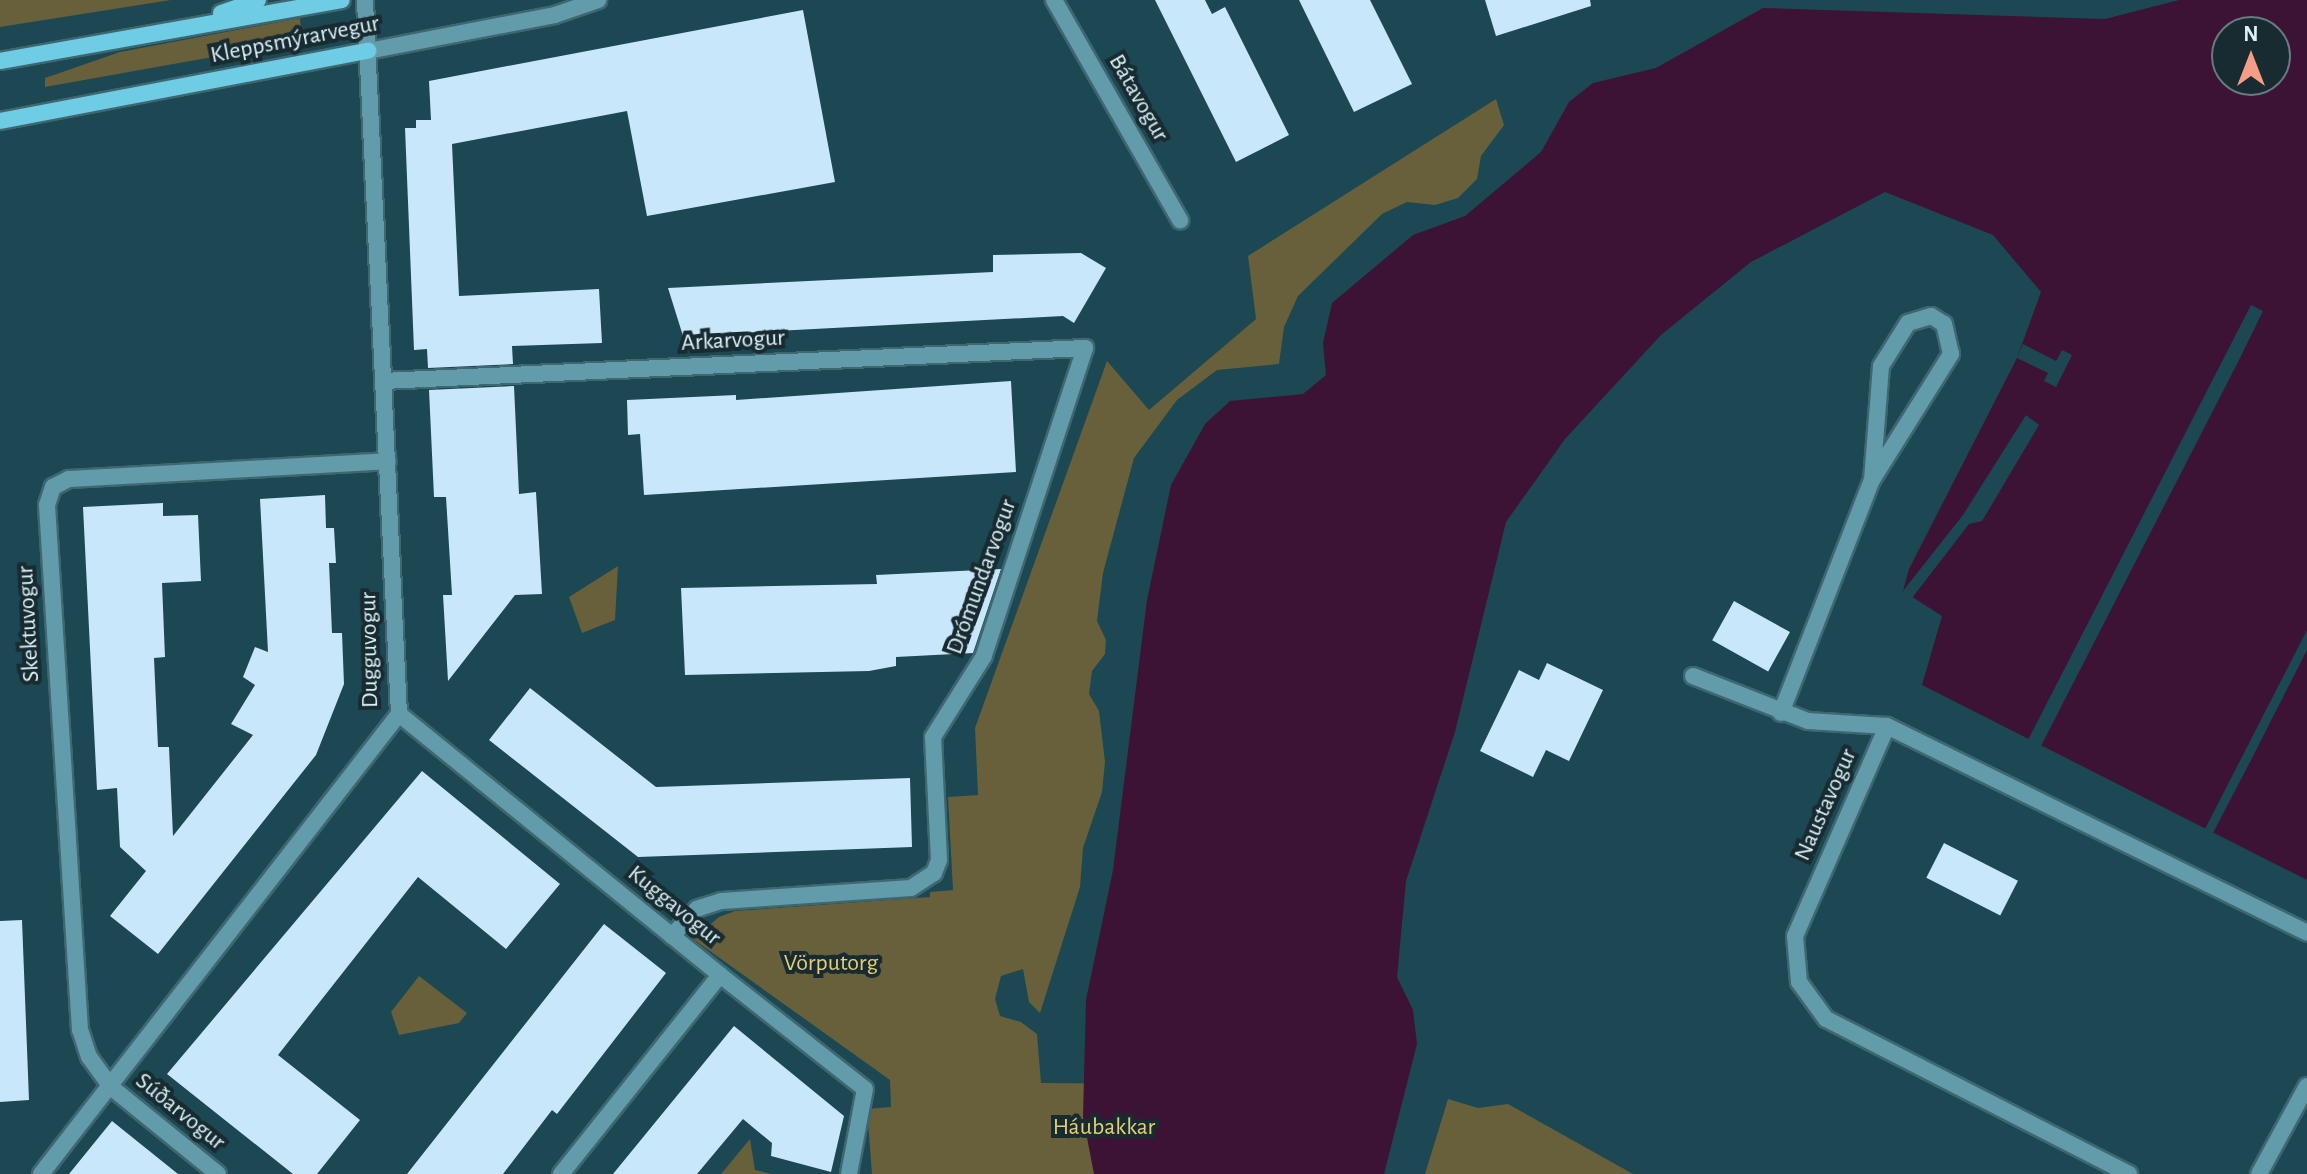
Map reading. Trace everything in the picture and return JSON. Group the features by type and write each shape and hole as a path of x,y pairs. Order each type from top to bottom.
{"street":[{"path":"180,28 258,0"},
{"name":"Kleppsmýrarvegur","path":"0,61 342,0"},
{"path":"365,0 368,51"},
{"name":"Kleppsmýrarvegur","path":"0,121 555,15 598,0"},
{"name":"Bátavogur","path":"1054,0 1180,220"},
{"name":"Dugguvogur","path":"41,1174 399,714 368,51"},
{"path":"1781,713 1872,480 1951,354 1944,324 1931,316 1908,323 1881,366 1872,480"},
{"name":"Arkarvogur","path":"383,381 1085,348"},
{"name":"Drómundarvogur","path":"672,936 697,909 721,901 911,888 934,873 939,860 933,737 984,656 1085,348"},
{"name":"Skektuvogur","path":"111,1087 89,1057 75,1000 47,505 53,487 69,479 387,461"},
{"path":"1693,676 1808,721 1887,726 2307,933"},
{"name":"Kuggavogur","path":"399,714 720,975 561,1174"},
{"name":"Naustavogur","path":"1887,726 1795,936 1799,982 1826,1019 2129,1174"},
{"path":"720,975 865,1089 849,1174"},
{"path":"2259,1174 2307,1086"},
{"name":"Súðarvogur","path":"111,1087 218,1174"}],"green space":[{"path":"0,0 171,0 0,27"},
{"path":"300,18 302,41 45,87 45,78 120,52"},
{"path":"1496,99 1504,125 1481,156 1477,179 1458,198 1435,205 1407,202 1382,214 1298,296 1284,327 1279,364 1217,370 1177,400 1134,458 1103,573 1097,621 1106,640 1105,654 1092,671 1089,694 1099,711 1105,762 1102,792 1083,848 1080,887 1040,1013 1029,1002 1023,969 1001,976 995,999 1000,1016 1021,1022 1037,1034 1041,1083 1303,1085 1267,1174 872,1174 867,1109 891,1107 890,1080 693,939 719,917 735,911 930,897 930,892 953,890 948,797 978,795 975,728 1107,361 1149,410 1256,319 1248,256"},
{"path":"618,566 615,620 582,633 569,597"},
{"path":"419,976 467,1013 459,1023 399,1035 391,1012"},
{"path":"1448,1099 1478,1108 1508,1104 1633,1174 1425,1174"},
{"path":"750,1139 755,1170 772,1174 721,1174"}],"shaded area":[{"path":"2179,0 2307,0 2307,880 1922,685 1942,616 1903,591 1909,569 2017,358 2041,292 1993,235 1885,192 1751,262 1661,335 1565,439 1506,522 1455,732 1406,881 1397,977 1413,1010 1417,1044 1384,1174 1094,1174 1083,1117 1086,1000 1113,870 1147,600 1171,485 1205,424 1230,401 1303,394 1326,375 1323,343 1332,303 1413,235 1465,216 1541,152 1569,102 1593,83 1656,68 1763,8 2105,19"}],"pier":[{"path":"2251,305 2263,311 2239,360 2041,746 2028,740"},
{"path":"2023,344 2056,361 2062,350 2072,355 2056,387 2044,381 2048,373 2017,358"},
{"path":"2026,415 2039,425 1982,521 1969,524 1912,598 1903,591 1963,515"},
{"path":"2307,630 2307,650 2213,833 2205,829"}],"building":[{"path":"1155,0 1205,0 1212,14 1225,7 1289,135 1236,162"},
{"path":"1299,0 1370,0 1412,84 1354,112"},
{"path":"1485,0 1590,0 1591,6 1496,36"},
{"path":"803,10 835,182 647,216 627,111 452,144 459,296 599,289 602,343 512,346 513,364 428,368 427,349 414,350 405,128 416,128 416,120 431,120 429,81"},
{"path":"1081,253 1106,268 1074,323 1063,316 683,336 668,288 993,272 993,255"},
{"path":"1011,381 1016,472 644,495 640,434 628,435 627,400 736,395 736,400"},
{"path":"514,386 519,494 536,492 542,594 515,595 448,681 443,595 452,595 446,497 434,497 429,390"},
{"path":"325,495 326,528 334,528 336,563 329,563 332,633 342,633 344,684 316,755 158,954 110,916 146,871 120,847 117,788 97,790 83,507 163,503 163,516 198,515 201,581 162,583 165,657 154,658 158,747 169,747 173,836 253,735 231,724 255,685 243,677 255,647 268,652 260,499"},
{"path":"1001,569 973,653 896,657 896,666 869,671 685,675 681,588 877,584 876,575"},
{"path":"1734,601 1790,632 1768,671 1712,640"},
{"path":"1547,663 1603,690 1569,761 1546,750 1533,777 1480,751 1519,670 1539,680"},
{"path":"530,688 656,787 910,778 912,847 638,857 489,740"},
{"path":"422,771 560,884 506,949 418,877 278,1055 360,1120 317,1174 293,1174 167,1074"},
{"path":"1944,843 2018,881 2000,915 1926,878"},
{"path":"22,920 29,1100 0,1102 0,921"},
{"path":"604,924 666,973 557,1114 552,1110 503,1174 407,1174"},
{"path":"734,1026 844,1116 831,1172 771,1156 772,1143 743,1119 697,1174 613,1174"},
{"path":"112,1121 178,1174 69,1174"}],"park label":[{"name":"Vörputorg","path":"831,964"},
{"name":"Háubakkar","path":"1104,1128"}]}
